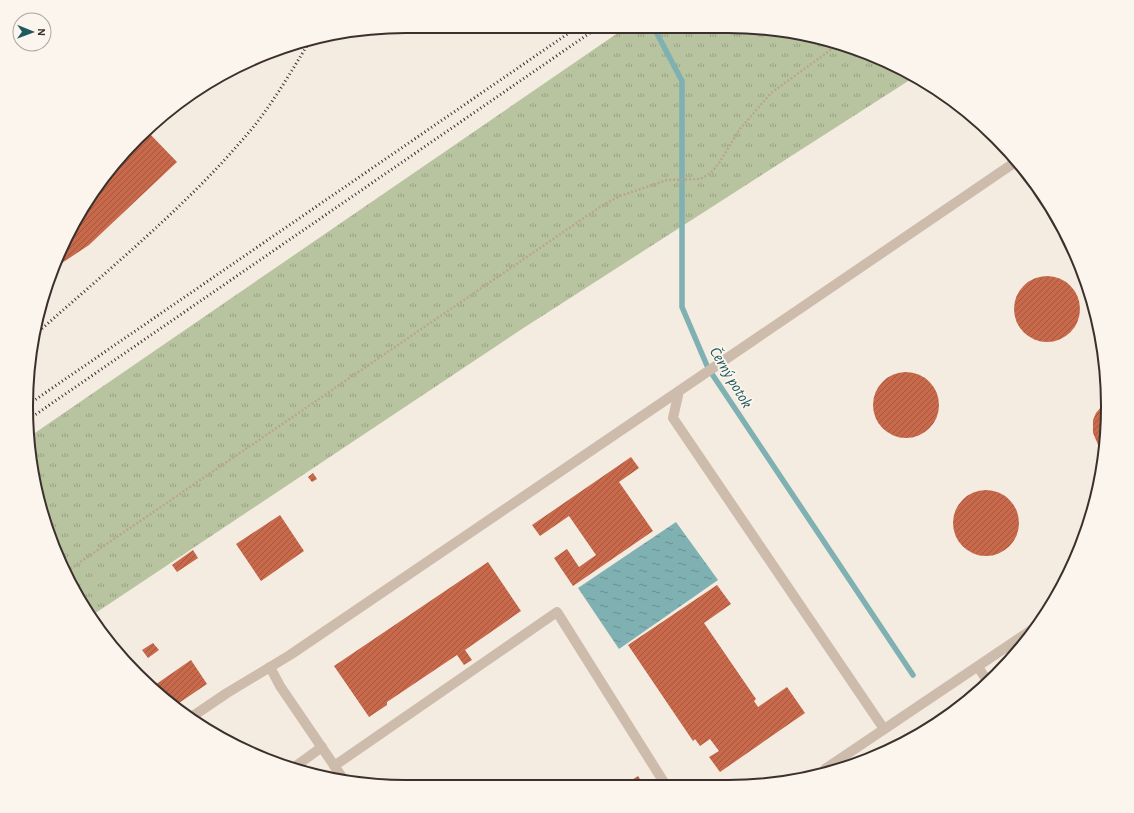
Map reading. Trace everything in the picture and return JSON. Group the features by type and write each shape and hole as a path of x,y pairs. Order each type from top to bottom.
{"lane":[{"path":"195,714 270,666 290,655 1012,165"},
{"path":"679,391 673,418 884,730"},
{"path":"334,766 557,612 662,780"},
{"path":"831,765 1020,639"},
{"path":"270,666 280,686 340,774"},
{"path":"978,667 985,677"},
{"path":"299,764 322,747"}],"path":[{"path":"70,568 600,207 620,196 667,180 700,179 711,173 740,129 771,93 833,48"}],"green space":[{"path":"618,33 728,33 776,36 800,40 848,53 870,61 909,80 525,327 95,613 72,572 53,527 40,479 34,433"}],"water":[{"path":"676,522 718,580 619,649 578,588"}],"building":[{"path":"150,135 177,162 89,245 61,264 83,220 96,199 126,160"},
{"path":"1040,276 1054,276 1066,281 1075,290 1080,302 1078,322 1071,333 1054,342 1040,342 1028,337 1019,328 1014,316 1014,302 1019,290 1028,281"},
{"path":"900,372 912,372 924,377 934,387 939,399 937,418 924,433 912,438 900,438 888,433 878,423 873,411 873,399 878,387 888,377"},
{"path":"1101,407 1099,446 1093,433 1093,420"},
{"path":"631,457 639,468 619,482 653,531 573,586 554,558 567,549 579,567 596,555 569,516 540,536 532,525"},
{"path":"313,473 317,479 312,482 308,477"},
{"path":"980,490 992,490 1004,495 1014,505 1019,517 1017,536 1004,551 992,556 980,556 968,551 958,541 953,529 953,517 958,505 968,495"},
{"path":"280,515 304,551 261,581 236,544"},
{"path":"193,550 198,558 177,572 172,565"},
{"path":"488,562 521,611 465,650 472,660 464,665 457,655 387,702 387,705 369,717 334,666"},
{"path":"717,585 731,604 704,623 756,699 754,701 758,707 787,687 805,713 720,772 709,757 719,751 710,739 700,746 695,739 693,741 628,645"},
{"path":"153,643 159,650 148,658 142,650"},
{"path":"191,660 207,684 179,703 156,684"},
{"path":"638,776 641,780 632,780"}],"waterway":[{"name":"Černý potok","path":"657,33 682,81 682,307 708,368 913,675"}],"railway":[{"path":"33,401 569,33"},
{"path":"33,416 590,33"},
{"path":"41,329 150,234 230,154 255,125 270,104 306,47"}]}
